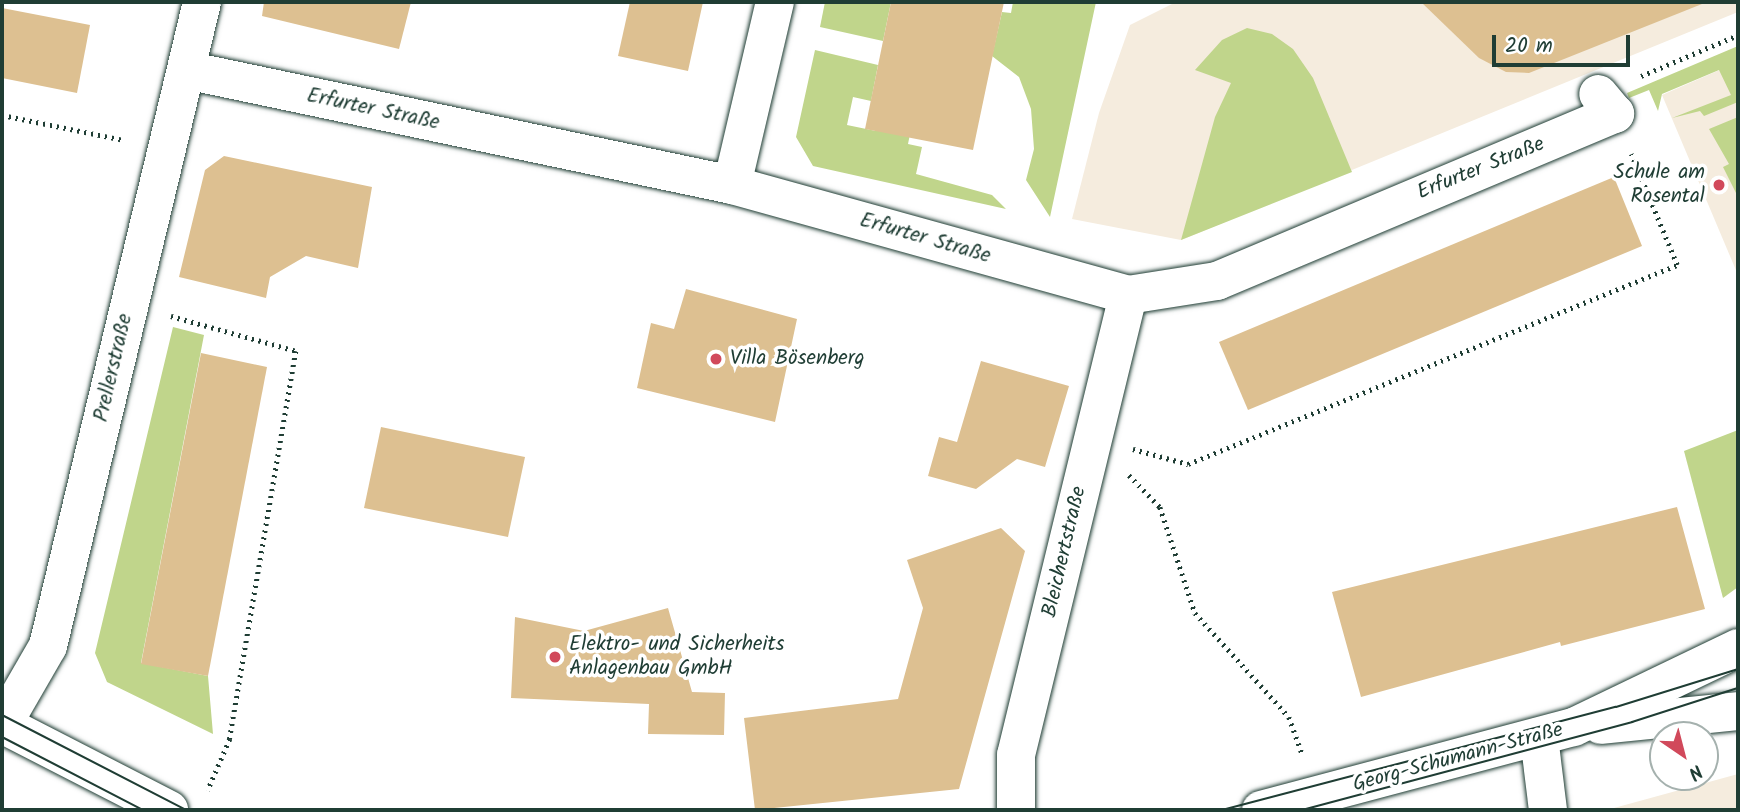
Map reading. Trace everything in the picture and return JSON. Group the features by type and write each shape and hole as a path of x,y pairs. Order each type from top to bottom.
{"street":[{"name":"Prellerstraße","path":"2,724 48,646 202,2"},
{"path":"732,185 775,2"},
{"name":"Erfurter Straße","path":"186,70 732,185 1128,295 1217,281 1606,104"},
{"name":"Bleichertstraße","path":"1016,810 1016,755 1128,295"},
{"name":"Georg-Schumann-Straße","path":"1556,732 1738,648"},
{"name":"Georg-Schumann-Straße","path":"1261,810 1556,732 1738,711"},
{"path":"2,724 187,804"},
{"path":"1548,810 1556,732"}],"path":[{"path":"1126,458 1129,448 1188,464 1677,265 1606,104 1738,35"},
{"path":"2,115 166,149"},
{"path":"129,304 296,351 229,739 187,804"},
{"path":"1122,469 1160,507 1195,613 1289,717"}],"shaded area":[{"path":"1176,2 1738,2 1738,12 1181,240 1072,219 1099,113 1130,25"},
{"name":"Schule am Rosental","path":"1738,62 1738,275 1662,95"},
{"path":"1738,774 1738,810 1614,810 1676,791 1719,791 1719,779"}],"green space":[{"path":"825,2 891,2 883,41 820,27"},
{"path":"1013,2 1096,2 1050,217 1026,180 1034,149 1031,109 1019,77 992,56 1002,12 1011,13"},
{"path":"1247,28 1272,34 1293,49 1313,78 1352,172 1181,240 1215,117 1231,83 1195,70 1222,40"},
{"path":"1738,46 1738,102 1704,116 1700,111 1672,118 1731,95 1719,70 1662,94 1658,111 1649,90 1629,98 1627,93"},
{"path":"815,50 878,65 871,101 853,97 847,125 876,131 879,116 912,124 908,144 922,147 916,174 992,195 1006,209 813,166 796,137"},
{"path":"1738,117 1736,193 1723,167 1729,164 1709,129"},
{"path":"173,327 204,335 141,663 208,676 213,734 107,682 95,653"},
{"path":"1738,430 1738,587 1723,598 1684,451"}],"building":[{"path":"264,2 411,2 399,49 262,16"},
{"path":"630,2 703,2 688,71 618,56"},
{"path":"891,2 1004,2 973,150 865,129"},
{"path":"1421,2 1707,2 1529,73 1506,72 1479,58"},
{"path":"2,8 90,25 77,93 2,78"},
{"path":"224,156 372,187 358,268 306,256 270,277 266,298 179,277 205,170"},
{"path":"1614,177 1642,246 1248,410 1219,342"},
{"name":"Villa Bösenberg","path":"686,289 797,319 775,422 637,388 651,323 674,329"},
{"path":"201,353 267,367 208,676 141,664"},
{"path":"981,361 1069,386 1045,467 1017,459 976,489 928,476 939,437 957,442"},
{"path":"381,427 525,457 508,537 364,508"},
{"path":"1677,507 1705,609 1561,646 1560,642 1361,697 1332,592"},
{"path":"1001,528 1025,551 959,789 755,810 744,718 898,699 923,608 907,560"},
{"path":"668,608 692,692 725,693 724,735 648,734 649,704 511,698 515,617 584,631"}],"tram line":[{"path":"1222,810 1616,707 1738,669"},
{"path":"1302,810 1632,722 1738,688"},
{"path":"2,715 186,810"},
{"path":"2,737 143,810"}],"place":[{"name":"Schule am Rosental","path":"1719,185"},
{"name":"Villa Bösenberg","path":"716,359"},
{"name":"Elektro- und Sicherheits Anlagenbau GmbH","path":"555,657"}]}
